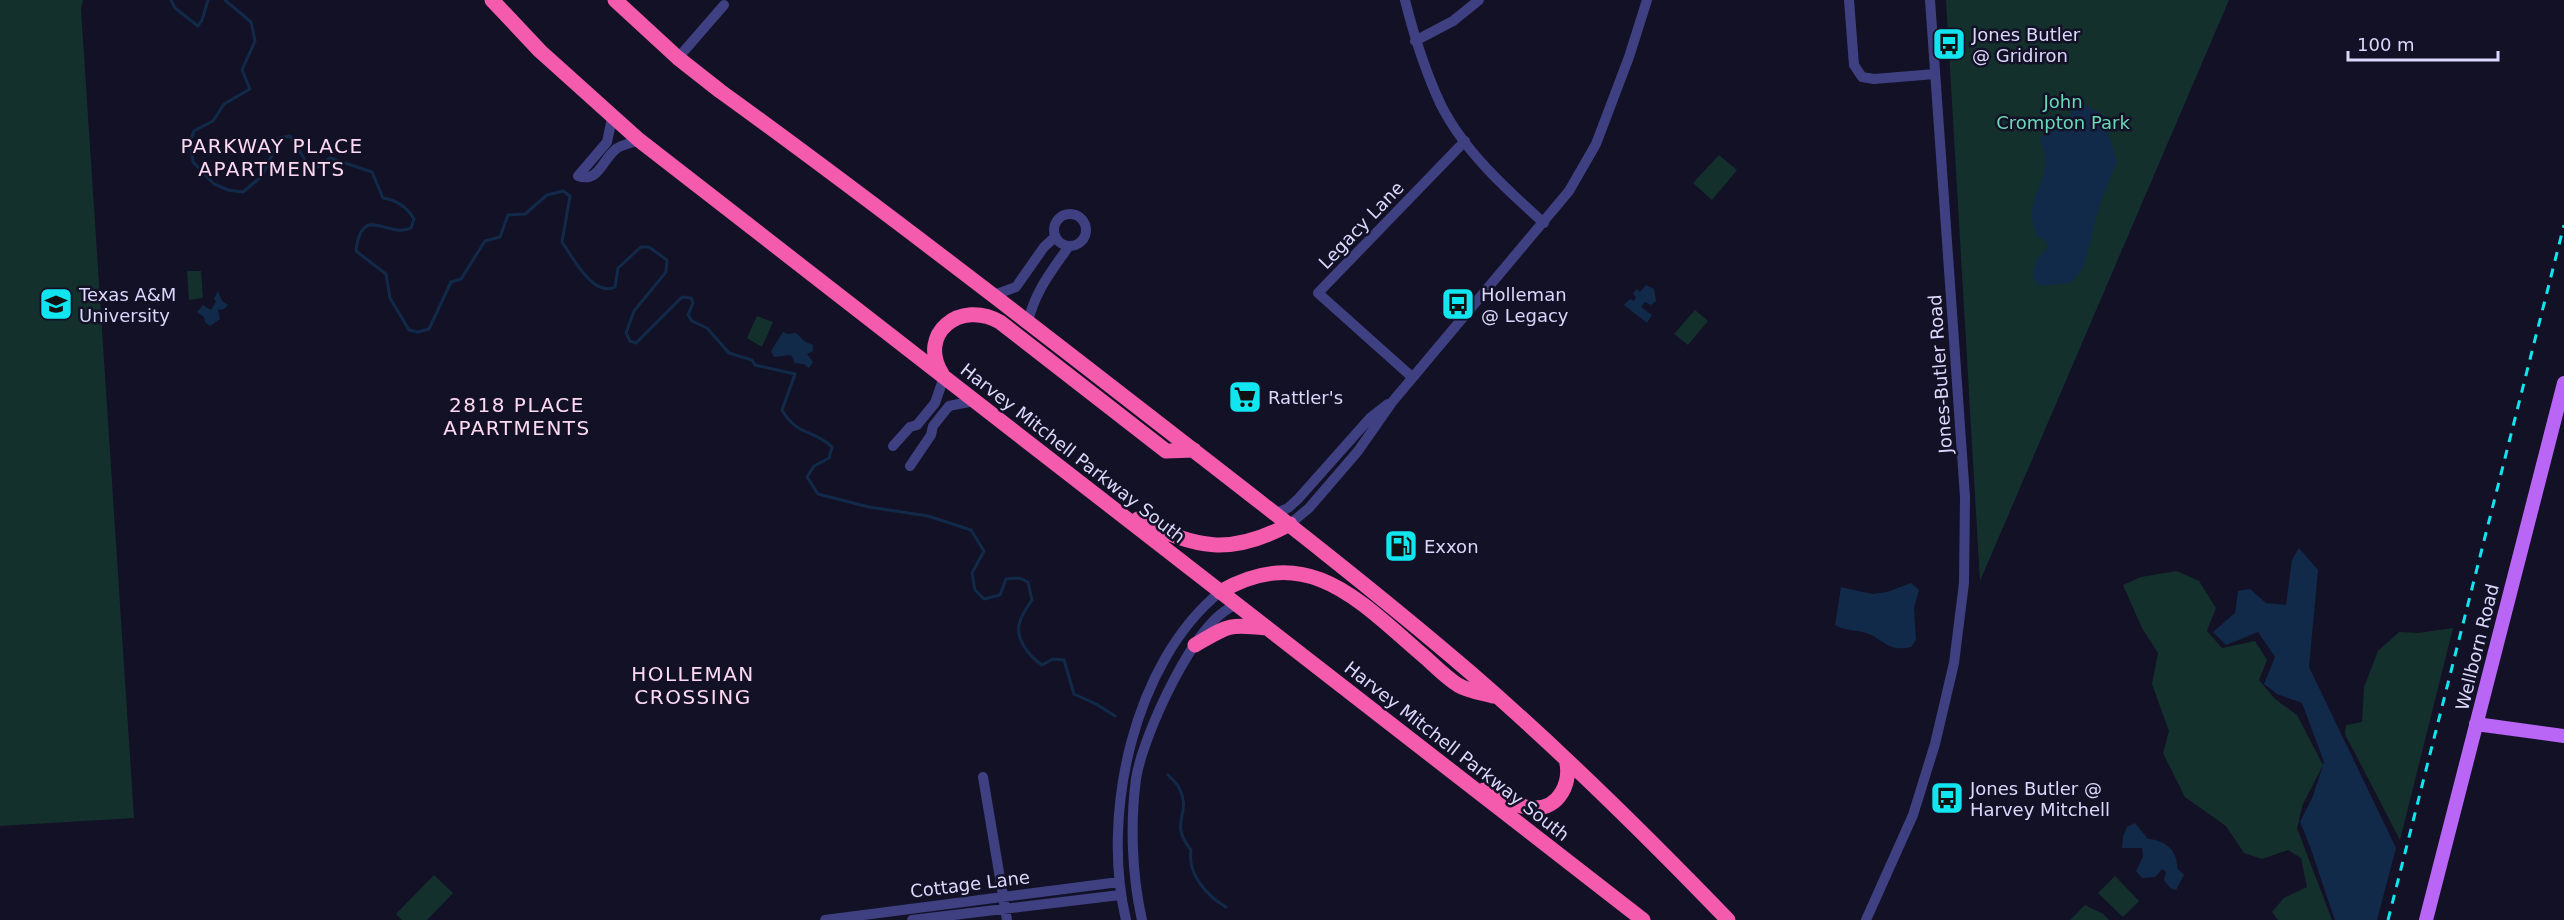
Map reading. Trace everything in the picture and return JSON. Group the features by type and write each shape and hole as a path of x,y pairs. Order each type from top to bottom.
{"highway":[{"name":"Harvey Mitchell Parkway South","path":"492,0 540,51 639,140 1643,920"},
{"path":"615,0 678,58 994,295 1276,513 1403,616 1566,759 1659,848 1728,920"},
{"path":"944,377 935,363 935,348 940,333 957,316 972,313 988,315 1166,451 1194,450"},
{"path":"1105,503 1162,532 1194,544 1239,545 1271,535 1290,524"},
{"path":"1220,592 1243,579 1283,571 1320,578 1354,599 1458,685 1499,698"},
{"path":"1194,645 1226,627 1235,625 1267,628"},
{"path":"1464,781 1521,806 1544,807 1555,801 1568,782 1569,771 1566,759"}],"main road":[{"name":"Wellborn Road","path":"2426,920 2564,383"},
{"path":"2476,724 2564,736"}],"street":[{"path":"1405,0 1415,41 1442,107 1465,141 1514,196 1544,223"},
{"path":"1415,41 1453,21 1479,0"},
{"path":"1290,524 1309,508 1358,451 1393,400 1569,191 1593,151 1629,57 1647,0"},
{"path":"1849,0 1854,65 1862,77 1874,79 1935,74"},
{"name":"Jones-Butler Road","path":"1866,920 1913,815 1935,744 1954,663 1962,595 1965,497 1930,0"},
{"path":"678,58 724,5"},
{"path":"612,118 607,142 578,176 586,179 593,176 616,149 639,140"},
{"name":"Legacy Lane","path":"1412,377 1318,293 1465,141"},
{"path":"1062,214 1079,215 1085,222 1087,230 1084,239 1078,244 1069,246 1061,244 1055,237 1053,229 1056,220 1062,214"},
{"path":"994,295 1016,287 1044,247 1055,237"},
{"path":"1028,322 1032,300 1069,246"},
{"path":"893,446 909,427 917,425 935,403 944,377"},
{"path":"1276,513 1288,508 1298,499 1370,418 1393,400"},
{"path":"910,466 932,435 933,426 949,406 974,401"},
{"path":"1126,920 1120,895 1117,841 1123,789 1142,710 1162,665 1180,637 1203,608 1220,592"},
{"path":"1142,920 1135,876 1134,812 1137,776 1164,699 1194,645 1220,613 1237,605"},
{"path":"983,777 1006,914"},
{"name":"Cottage Lane","path":"825,920 1119,882"},
{"name":"Cottage Lane","path":"912,920 954,915 1006,914 1120,895"},
{"path":"952,903 954,915"}],"green space":[{"name":"Texas A&M University","path":"0,0 83,0 81,9 134,818 0,826"},
{"name":"John Crompton Park","path":"1946,0 2229,0 1980,581"},
{"path":"1719,155 1737,170 1712,200 1693,183"},
{"path":"187,271 201,271 203,298 189,300"},
{"path":"1695,310 1708,321 1688,345 1674,334"},
{"path":"757,316 773,322 762,347 747,338"},
{"path":"2177,571 2199,581 2216,608 2207,631 2222,648 2255,641 2267,660 2259,680 2275,699 2297,715 2323,765 2303,804 2297,828 2332,920 2278,920 2272,912 2284,898 2307,887 2301,858 2288,850 2262,859 2244,853 2226,826 2185,797 2163,753 2169,731 2152,684 2158,653 2142,628 2123,585 2141,577"},
{"path":"2453,628 2400,840 2345,734 2346,725 2362,722 2364,687 2378,651 2399,632 2418,633"},
{"path":"434,875 453,893 427,920 402,920 396,914"},
{"path":"2115,876 2139,901 2123,917 2098,893"},
{"path":"2085,905 2103,914 2109,920 2070,920"}],"water":[{"path":"2081,103 2102,114 2117,161 2099,207 2085,262 2080,272 2070,283 2039,286 2033,278 2034,269 2038,258 2047,249 2047,244 2043,239 2037,237 2033,222 2035,198 2045,166 2045,154 2040,139 2046,132 2060,126"},
{"path":"1646,285 1654,289 1656,301 1651,305 1645,302 1641,307 1652,315 1647,323 1624,305 1630,299 1634,301 1636,297 1633,293 1637,289 1640,292"},
{"path":"218,291 222,301 228,305 218,310 220,319 210,326 197,312 203,305 211,310"},
{"path":"783,332 796,333 804,341 813,345 813,351 807,354 813,362 809,368 804,364 795,363 791,355 774,357 771,351"},
{"path":"2299,548 2318,570 2309,667 2396,848 2377,920 2335,920 2300,822 2313,796 2324,762 2302,703 2277,694 2264,684 2275,657 2258,632 2226,645 2213,632 2235,613 2238,591 2250,589 2266,603 2286,605 2292,560"},
{"path":"1911,583 1919,590 1914,608 1916,640 1911,647 1896,648 1870,634 1835,625 1841,587 1872,594 1887,592"},
{"path":"2135,823 2148,839 2165,844 2173,852 2177,868 2184,875 2176,890 2170,888 2164,880 2166,872 2162,869 2155,877 2142,878 2136,871 2143,857 2142,848 2122,848 2127,827"}],"waterway":[{"path":"171,0 175,8 198,26 208,0"},
{"path":"225,0 251,22 255,41 242,70 250,89 224,104 213,121 194,131 190,142 193,162 214,184 228,190 243,192 262,176 280,138 290,136 307,163 318,167 330,158 372,172 383,198 401,205 414,219 411,228 402,230 377,225 364,228 359,236 356,251 386,274 390,298 409,330 418,332 429,329 451,282 461,279 485,241 500,237 508,215 525,214 547,195 563,191 570,196 562,242 584,274 599,287 607,289 615,287 618,268 641,247 649,247 667,260 666,272 634,311 626,333 630,341 636,343 682,297 691,298 693,303 688,315 692,321 707,328 729,353 752,360 755,365 795,374 782,410 794,425 832,447 829,458 814,466 807,477 818,494 869,507 928,516 971,530 984,551 972,573 975,590 984,599 1000,595 1006,579 1019,578 1028,582 1032,600 1022,616 1019,627 1024,646 1042,665 1053,659 1064,660 1074,694 1115,716"},
{"path":"1168,775 1178,786 1183,798 1181,832 1191,850 1195,876 1212,897 1226,907"}],"railway":[{"path":"2388,920 2564,225"}],"place":[{"name":"Jones Butler @ Gridiron","path":"1949,44"},
{"name":"Texas A&M University","path":"56,304"},
{"name":"Holleman @ Legacy","path":"1458,304"},
{"name":"Rattler's","path":"1245,397"},
{"name":"Exxon","path":"1401,546"},
{"name":"Jones Butler @ Harvey Mitchell","path":"1947,798"}],"district":[{"name":"PARKWAY PLACE APARTMENTS","path":"272,158"},
{"name":"2818 PLACE APARTMENTS","path":"517,416"},
{"name":"HOLLEMAN CROSSING","path":"693,686"}]}
